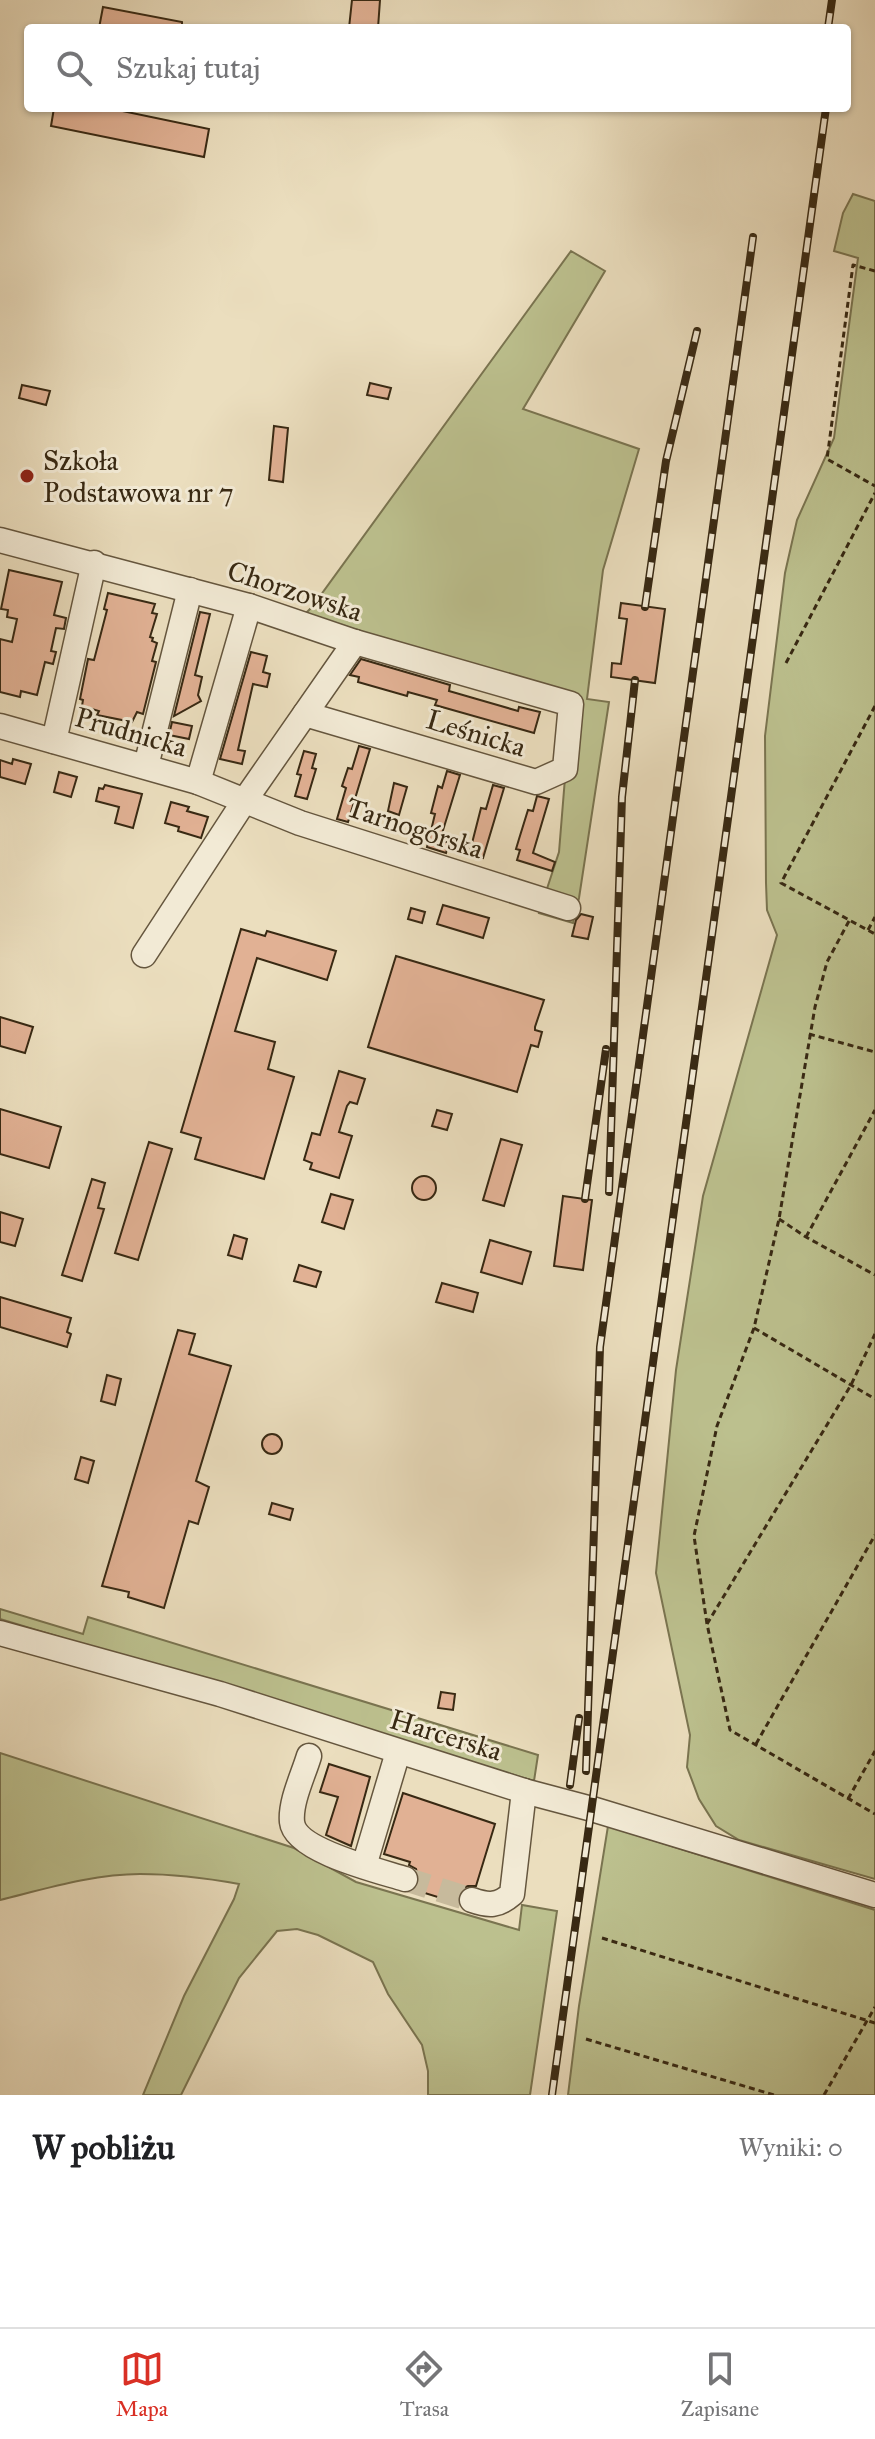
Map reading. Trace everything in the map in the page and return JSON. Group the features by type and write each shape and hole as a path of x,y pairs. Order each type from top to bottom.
{"street":[{"name":"Chorzowska","path":"0,540 249,606 355,642 571,704"},
{"path":"54,741 94,563"},
{"path":"146,766 190,590"},
{"path":"198,782 249,606"},
{"path":"144,955 245,800 355,642"},
{"name":"Leśnicka","path":"305,714 536,782 565,769 571,704"},
{"name":"Prudnicka","path":"0,726 146,766 245,800"},
{"name":"Tarnogórska","path":"245,800 300,823 568,908"},
{"name":"Harcerska","path":"0,1633 220,1694 524,1791 875,1895"},
{"path":"364,1866 398,1752"},
{"path":"309,1756 292,1813 292,1827 298,1836 342,1860 405,1879"},
{"path":"472,1900 488,1905 503,1902 512,1894 524,1791"}],"path":[{"path":"875,271 853,265 827,459 875,486"},
{"path":"786,663 875,493"},
{"path":"875,706 781,883 875,934"},
{"path":"868,930 875,917"},
{"path":"849,921 827,962 809,1034 779,1219 754,1328 717,1426 694,1536 707,1624 730,1730 875,1814"},
{"path":"809,1034 875,1052"},
{"path":"806,1237 875,1110"},
{"path":"779,1219 875,1275"},
{"path":"754,1328 875,1399"},
{"path":"707,1624 851,1385 875,1334"},
{"path":"756,1745 875,1535"},
{"path":"848,1799 875,1751"},
{"path":"602,1938 875,2023"},
{"path":"824,2095 875,2007"},
{"path":"586,2039 774,2095"}],"green space":[{"path":"853,194 875,201 875,1879 739,1840 716,1826 699,1799 687,1767 690,1735 656,1573 676,1370 703,1196 777,935 767,910 765,736 785,573 797,520 834,438 858,258 834,251 843,213"},
{"path":"571,251 605,271 523,409 639,449 603,570 587,699 609,702 573,923 539,913 559,852 571,704 297,622 312,607"},
{"path":"0,1609 83,1634 88,1617 538,1755 534,1781 0,1619"},
{"path":"0,1753 294,1848 356,1882 519,1930 522,1905 557,1911 530,2095 428,2095 428,2071 422,2045 388,1994 373,1962 318,1935 297,1929 277,1931 239,1978 181,2095 143,2095 184,1996 239,1884 153,1874 123,1875 70,1883 0,1900"},
{"path":"608,1826 875,1910 875,2095 568,2095"}],"building":[{"path":"352,0 380,0 378,24 349,24"},
{"path":"103,7 182,22 182,24 100,24"},
{"path":"53,112 127,112 209,129 204,157 51,126"},
{"path":"370,383 391,388 388,399 367,395"},
{"path":"22,385 50,391 46,405 19,398"},
{"path":"274,426 288,428 283,482 269,480"},
{"path":"9,570 62,582 54,615 66,618 64,629 56,628 51,651 56,652 53,664 45,662 37,695 21,691 20,697 0,692 0,639 12,642 17,619 7,617 8,610 1,609"},
{"path":"108,593 155,604 152,613 157,614 150,637 157,643 152,661 156,662 143,714 137,712 132,722 97,715 99,711 82,706 83,700 80,699 88,659 94,660 107,610 104,609"},
{"path":"621,603 665,609 655,683 611,677 612,663 621,664 627,619 619,618"},
{"path":"200,612 210,614 195,675 202,677 198,695 201,701 174,716"},
{"path":"251,652 267,656 263,672 270,674 267,687 253,684 238,750 245,751 242,764 220,759"},
{"path":"361,659 450,685 449,691 518,711 519,707 540,712 534,733 435,705 437,700 408,692 407,696 358,682 359,677 350,675"},
{"path":"172,722 192,726 189,739 169,735"},
{"path":"359,746 370,749 348,822 337,819 346,788 342,786 348,768 352,769"},
{"path":"304,751 316,754 312,768 316,769 307,799 295,796"},
{"path":"13,759 31,764 25,784 0,777 0,760 12,764"},
{"path":"447,771 460,775 440,840 449,843 446,853 427,847 438,786 442,788"},
{"path":"59,772 77,777 71,797 54,792"},
{"path":"394,783 407,787 399,815 388,811"},
{"path":"105,785 142,794 133,828 115,823 119,807 96,801 99,788 103,789"},
{"path":"493,785 504,788 483,858 469,855 481,808 486,809"},
{"path":"537,796 549,799 533,853 555,862 552,871 517,860 520,850 516,849 528,810 533,811"},
{"path":"171,802 208,817 201,838 165,823"},
{"path":"443,905 489,918 483,938 437,924"},
{"path":"411,908 425,912 422,923 408,919"},
{"path":"581,914 593,917 588,939 572,936"},
{"path":"241,929 265,936 267,931 336,951 327,980 257,958 235,1031 275,1042 268,1069 294,1077 264,1179 195,1159 201,1138 181,1132"},
{"path":"396,956 544,1000 535,1027 535,1030 542,1032 538,1047 531,1045 517,1092 368,1047"},
{"path":"0,1017 33,1027 25,1053 0,1046"},
{"path":"339,1071 365,1079 357,1104 350,1102 347,1106 339,1132 352,1136 339,1178 310,1169 312,1163 304,1160 312,1133 320,1135"},
{"path":"0,1109 61,1127 49,1168 0,1154"},
{"path":"437,1110 452,1114 447,1130 432,1126"},
{"path":"501,1139 522,1145 504,1206 483,1200"},
{"path":"149,1142 172,1149 138,1260 115,1253"},
{"path":"424,1176 432,1180 436,1188 432,1196 424,1200 416,1196 412,1188 416,1180"},
{"path":"92,1179 105,1183 98,1208 104,1209 82,1281 62,1275"},
{"path":"331,1194 353,1200 344,1229 322,1222"},
{"path":"563,1196 592,1200 583,1270 554,1266"},
{"path":"0,1212 23,1219 15,1246 0,1242"},
{"path":"234,1235 247,1239 242,1259 228,1255"},
{"path":"490,1240 531,1252 522,1284 481,1272"},
{"path":"299,1265 321,1272 316,1287 294,1281"},
{"path":"442,1283 478,1293 473,1312 436,1302"},
{"path":"0,1297 71,1318 67,1347 0,1327"},
{"path":"178,1330 195,1334 189,1354 231,1366 196,1481 209,1487 198,1524 189,1521 164,1608 128,1597 129,1592 102,1586"},
{"path":"107,1375 121,1379 115,1405 101,1401"},
{"path":"272,1434 279,1437 282,1444 279,1451 272,1454 265,1451 262,1444 265,1437"},
{"path":"81,1457 94,1461 88,1483 75,1479"},
{"path":"272,1503 293,1509 290,1520 269,1514"},
{"path":"441,1692 455,1694 453,1710 438,1708"},
{"path":"329,1764 370,1777 351,1846 326,1835 338,1797 320,1792"},
{"path":"403,1793 495,1824 476,1886 461,1889 457,1903 415,1890 420,1883 416,1869 409,1865 410,1862 384,1854"}],"tunnel":[{"path":"405,1879 472,1900"}],"railway":[{"path":"829,24 832,0"},
{"path":"552,2095 825,112"},
{"path":"586,1771 600,1347 753,237"},
{"path":"645,607 666,461 697,331"},
{"path":"609,1192 622,797 635,680"},
{"path":"585,1199 606,1049"},
{"path":"570,1785 579,1718"}],"place":[{"name":"Szkoła Podstawowa nr 7","path":"27,476"}]}
